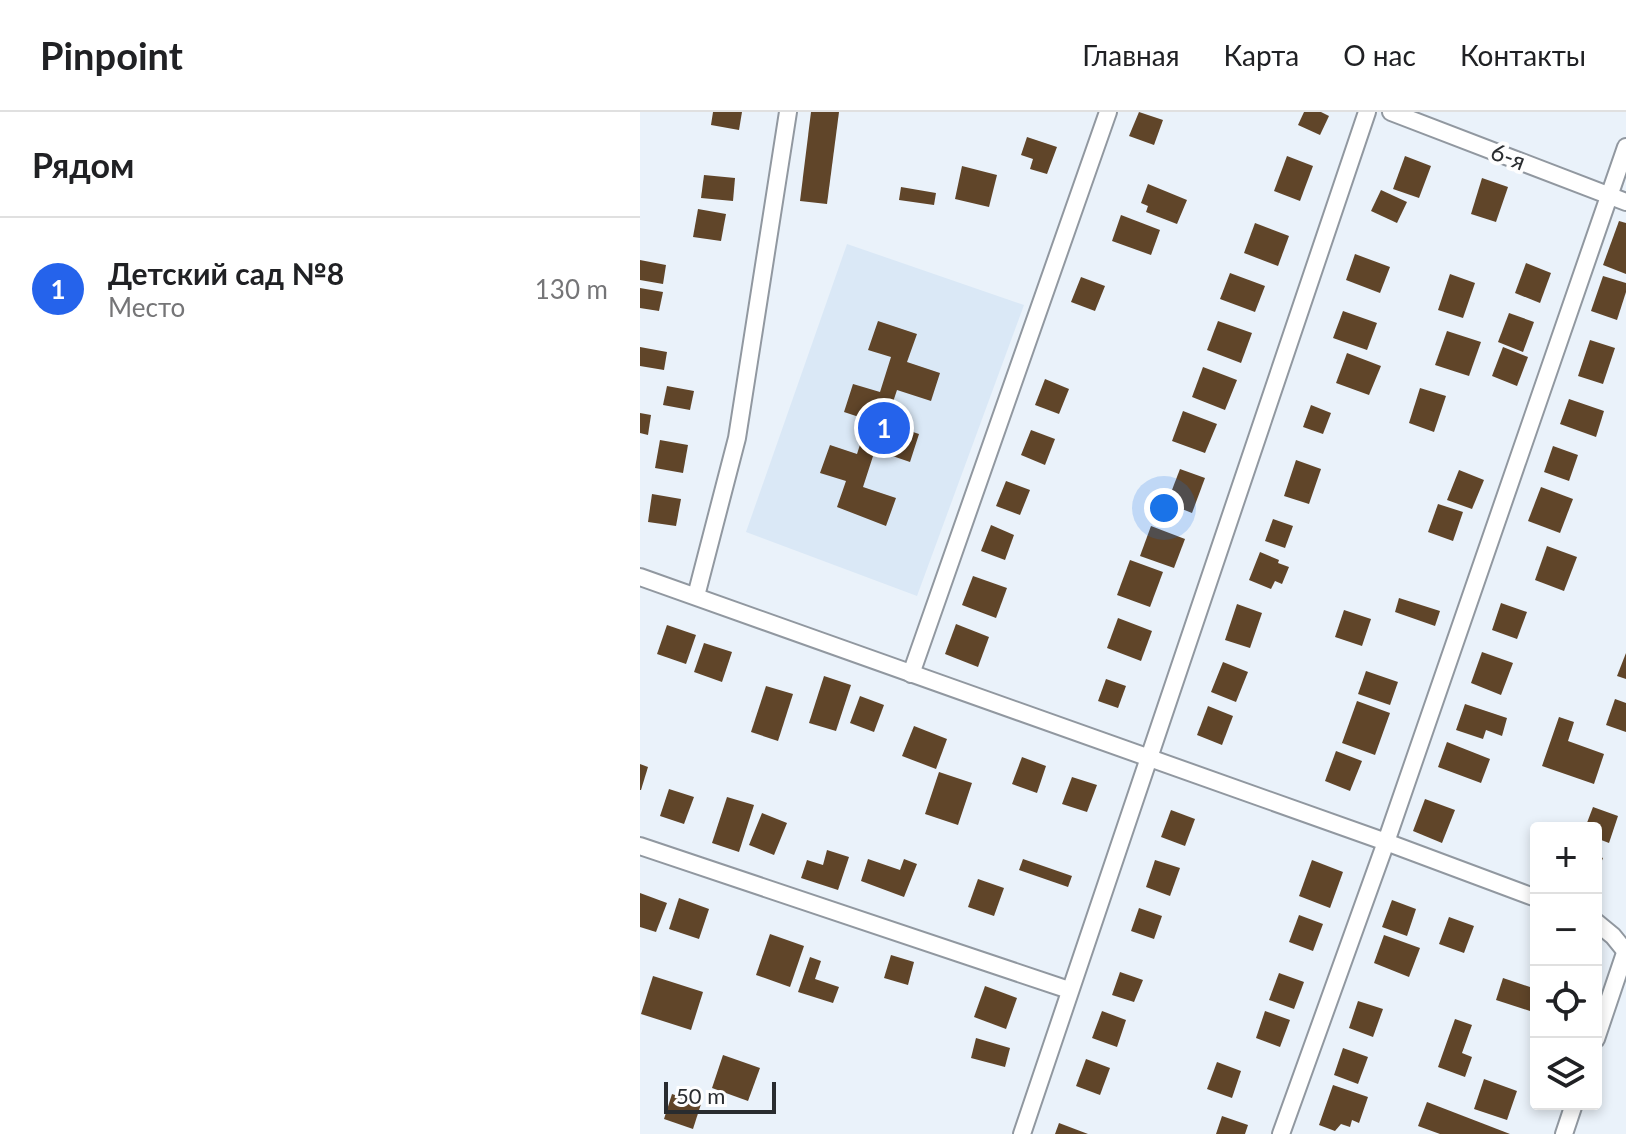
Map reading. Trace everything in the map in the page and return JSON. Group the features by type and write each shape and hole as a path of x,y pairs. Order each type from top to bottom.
{"street":[{"path":"696,596 737,438 788,112"},
{"path":"911,674 1108,112"},
{"path":"1022,1134 1367,112"},
{"name":"6-я","path":"1391,112 1626,202"},
{"path":"1281,1134 1386,842 1626,147"},
{"path":"640,577 1530,896"},
{"path":"640,846 1069,990"},
{"path":"1596,1038 1626,952 1602,927"},
{"path":"1564,1134 1572,1110"}],"shaded area":[{"path":"847,244 1024,305 917,596 746,532"}],"building":[{"path":"713,112 742,112 739,130 711,125"},
{"path":"811,112 839,112 827,204 800,201"},
{"path":"1139,112 1163,120 1154,145 1129,136"},
{"path":"1304,112 1321,112 1329,116 1320,135 1298,125"},
{"path":"1027,137 1057,147 1047,174 1030,169 1033,159 1021,155"},
{"path":"1287,156 1313,166 1300,201 1274,191"},
{"path":"1405,156 1431,166 1419,198 1393,189"},
{"path":"962,166 997,175 989,207 955,199"},
{"path":"704,175 735,178 733,201 701,198"},
{"path":"1482,178 1508,187 1496,222 1471,214"},
{"path":"1148,184 1187,200 1177,224 1146,212 1148,206 1141,203"},
{"path":"901,187 936,193 934,205 899,200"},
{"path":"1381,190 1407,202 1397,223 1371,211"},
{"path":"698,209 726,214 721,241 693,237"},
{"path":"1121,215 1160,230 1151,255 1112,241"},
{"path":"1619,221 1626,223 1626,274 1603,265"},
{"path":"1255,223 1289,236 1278,266 1244,253"},
{"path":"1355,254 1390,267 1380,293 1346,280"},
{"path":"640,260 666,265 663,284 640,280"},
{"path":"1526,263 1551,273 1540,303 1515,293"},
{"path":"1230,273 1265,286 1255,312 1220,299"},
{"path":"1450,274 1475,283 1463,318 1438,310"},
{"path":"1603,276 1626,283 1617,320 1591,311"},
{"path":"1081,277 1105,286 1095,311 1071,302"},
{"path":"640,288 663,292 659,311 640,308"},
{"path":"1343,311 1377,323 1367,350 1333,338"},
{"path":"1509,313 1534,322 1523,352 1498,342"},
{"path":"878,321 917,334 907,362 940,373 931,401 897,390 886,423 919,434 910,462 875,450 863,487 896,498 886,526 837,507 846,481 820,473 830,445 857,454 868,420 844,412 853,384 880,392 891,357 868,350"},
{"path":"1218,321 1252,333 1241,363 1207,350"},
{"path":"1447,331 1481,342 1469,376 1435,365"},
{"path":"1590,340 1615,348 1603,384 1578,376"},
{"path":"640,347 667,352 664,370 640,366"},
{"path":"1503,347 1528,357 1517,386 1492,376"},
{"path":"1347,353 1381,366 1369,395 1336,383"},
{"path":"1203,367 1237,380 1225,410 1192,397"},
{"path":"1045,379 1069,389 1059,414 1035,405"},
{"path":"667,386 694,391 690,410 663,405"},
{"path":"1420,388 1446,396 1434,432 1409,423"},
{"path":"1569,399 1604,411 1596,437 1560,424"},
{"path":"1311,405 1331,413 1323,434 1303,427"},
{"path":"1183,411 1217,424 1205,453 1172,441"},
{"path":"640,413 651,415 648,435 640,433"},
{"path":"1031,430 1055,439 1045,465 1021,455"},
{"path":"660,440 688,445 683,473 655,468"},
{"path":"1553,446 1578,455 1569,481 1544,472"},
{"path":"1296,460 1321,469 1309,504 1284,496"},
{"path":"1180,469 1205,478 1192,513 1167,503"},
{"path":"1459,470 1484,480 1472,509 1447,500"},
{"path":"1006,481 1030,490 1020,515 996,506"},
{"path":"1541,487 1573,499 1560,533 1528,521"},
{"path":"652,494 681,499 676,526 648,522"},
{"path":"1438,504 1463,512 1453,541 1428,532"},
{"path":"1273,519 1293,526 1285,548 1265,541"},
{"path":"991,525 1014,535 1005,560 981,551"},
{"path":"1151,526 1185,539 1174,568 1140,556"},
{"path":"1547,546 1577,557 1564,591 1535,580"},
{"path":"1260,552 1289,567 1282,584 1275,581 1271,589 1249,580"},
{"path":"1130,560 1163,572 1150,607 1117,595"},
{"path":"973,576 1007,588 996,618 962,605"},
{"path":"1399,598 1440,611 1435,626 1395,612"},
{"path":"1501,603 1527,612 1517,639 1492,630"},
{"path":"1237,604 1262,613 1250,648 1225,640"},
{"path":"1344,610 1371,619 1362,646 1335,637"},
{"path":"1118,618 1152,631 1141,661 1107,648"},
{"path":"956,624 989,637 978,667 945,654"},
{"path":"667,625 696,635 686,664 657,654"},
{"path":"704,643 732,652 722,682 694,672"},
{"path":"1482,652 1513,663 1501,695 1471,683"},
{"path":"1626,653 1626,679 1617,676"},
{"path":"1223,662 1248,672 1236,702 1211,692"},
{"path":"1366,671 1398,682 1390,705 1358,694"},
{"path":"824,676 851,685 836,731 809,723"},
{"path":"1106,679 1126,686 1118,708 1098,701"},
{"path":"766,686 793,694 778,741 751,732"},
{"path":"860,696 884,705 874,732 850,723"},
{"path":"1615,699 1626,703 1626,732 1606,725"},
{"path":"1357,701 1390,713 1375,755 1342,743"},
{"path":"1465,704 1507,718 1502,736 1486,730 1483,739 1456,730"},
{"path":"1208,706 1233,716 1222,745 1197,735"},
{"path":"1559,717 1574,722 1568,741 1604,754 1594,784 1542,766"},
{"path":"914,726 947,739 936,769 902,756"},
{"path":"1447,742 1490,759 1481,783 1438,767"},
{"path":"1336,751 1362,761 1350,791 1325,781"},
{"path":"1022,757 1046,766 1037,793 1012,784"},
{"path":"640,764 648,767 641,790 640,790"},
{"path":"939,772 972,783 958,825 925,814"},
{"path":"1072,777 1097,785 1087,812 1062,804"},
{"path":"669,789 694,797 684,824 660,816"},
{"path":"727,797 754,805 739,852 712,843"},
{"path":"1425,799 1455,810 1442,843 1413,831"},
{"path":"1593,807 1618,816 1609,843 1602,840 1602,822 1587,822"},
{"path":"1171,810 1195,819 1185,846 1161,837"},
{"path":"762,813 787,823 774,855 749,845"},
{"path":"827,850 849,857 838,890 801,878 807,860 823,865"},
{"path":"868,859 900,870 904,859 917,864 904,897 861,881"},
{"path":"1023,859 1072,876 1068,887 1019,870"},
{"path":"1155,860 1180,868 1170,896 1146,887"},
{"path":"1312,860 1343,872 1330,908 1299,896"},
{"path":"978,879 1004,888 994,916 968,907"},
{"path":"640,893 667,903 656,932 640,927"},
{"path":"679,898 709,909 699,939 669,929"},
{"path":"1392,900 1416,909 1407,936 1382,927"},
{"path":"1139,908 1162,916 1154,939 1131,931"},
{"path":"1299,915 1323,924 1313,951 1289,942"},
{"path":"1449,917 1474,926 1464,953 1439,944"},
{"path":"770,934 804,946 790,987 756,975"},
{"path":"1384,935 1420,948 1409,977 1374,963"},
{"path":"891,955 914,962 908,985 884,978"},
{"path":"810,957 821,961 815,979 839,987 833,1003 798,992"},
{"path":"1120,972 1143,980 1134,1002 1112,995"},
{"path":"1279,973 1304,982 1294,1009 1269,1000"},
{"path":"653,976 703,992 691,1030 641,1014"},
{"path":"1503,978 1530,987 1530,1011 1496,1000"},
{"path":"985,986 1017,998 1006,1029 974,1017"},
{"path":"1358,1001 1383,1009 1373,1037 1349,1028"},
{"path":"1102,1011 1126,1020 1117,1047 1092,1038"},
{"path":"1265,1011 1290,1020 1280,1047 1256,1038"},
{"path":"1455,1019 1472,1025 1462,1053 1472,1057 1465,1077 1438,1067"},
{"path":"976,1038 1010,1048 1005,1067 971,1058"},
{"path":"1343,1048 1368,1057 1358,1084 1334,1075"},
{"path":"723,1055 760,1068 748,1101 712,1088"},
{"path":"1086,1059 1110,1068 1100,1095 1076,1086"},
{"path":"1217,1062 1241,1071 1232,1098 1207,1089"},
{"path":"1484,1079 1517,1091 1507,1120 1474,1109"},
{"path":"1333,1085 1368,1097 1359,1123 1352,1120 1350,1127 1341,1124 1335,1131 1319,1125"},
{"path":"672,1094 701,1104 693,1129 664,1119"},
{"path":"1427,1102 1510,1134 1440,1134 1418,1126"},
{"path":"1222,1116 1248,1125 1245,1134 1216,1134"},
{"path":"1059,1123 1088,1134 1055,1134"}],"place":[{"name":"Детский сад №8","path":"884,428"}]}
